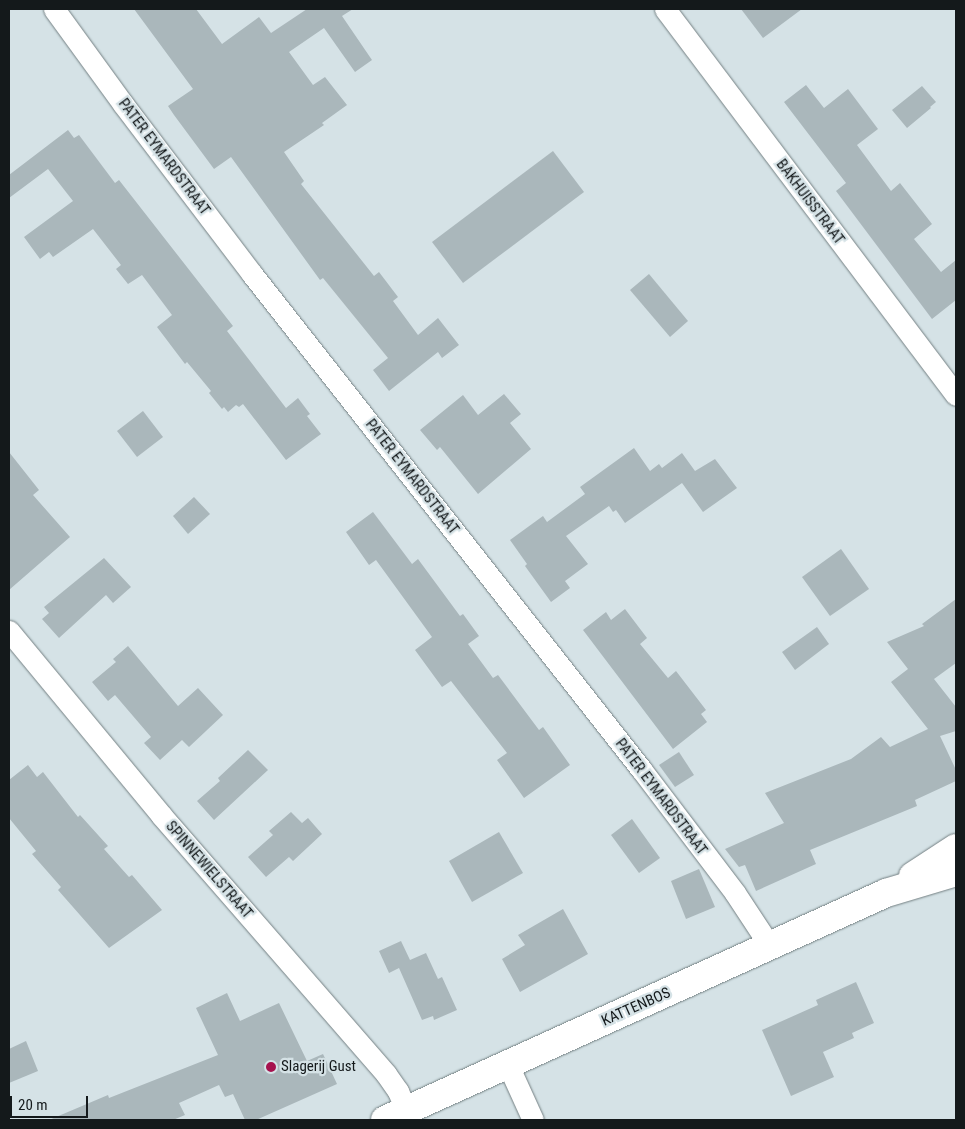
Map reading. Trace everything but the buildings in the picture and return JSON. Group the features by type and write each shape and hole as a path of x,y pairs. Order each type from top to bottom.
{"main road":[{"name":"KATTENBOS","path":"886,893 956,848"},
{"name":"KATTENBOS","path":"395,1115 886,893 956,872"}],"street":[{"name":"PATER EYMARDSTRAAT","path":"54,9 123,104 252,274 641,769 735,893 770,946"},
{"name":"BAKHUISSTRAAT","path":"666,9 956,395"},
{"name":"SPINNEWIELSTRAAT","path":"9,631 161,815 386,1074 398,1091 395,1115"},
{"path":"508,1065 532,1120"}],"place":[{"name":"Slagerij Gust","path":"271,1067"}]}
